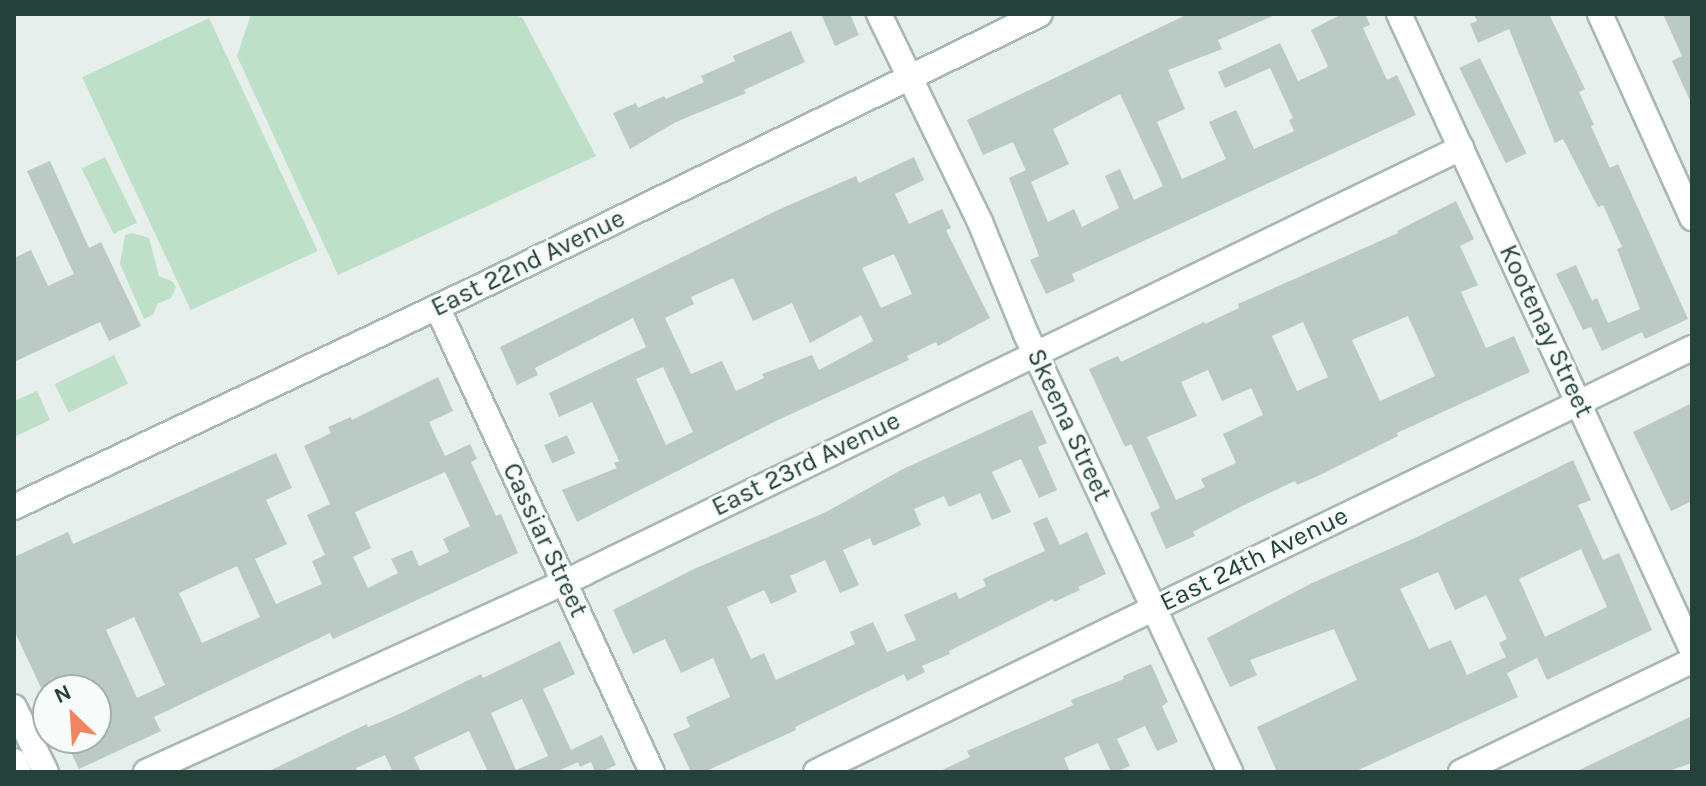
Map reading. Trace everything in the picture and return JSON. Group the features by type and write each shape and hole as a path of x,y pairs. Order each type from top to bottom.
{"street":[{"name":"Skeena Street","path":"879,14 980,222 1035,352 1230,772"},
{"name":"East 22nd Avenue","path":"14,507 437,307 1040,14"},
{"name":"Kootenay Street","path":"1399,14 1692,650"},
{"path":"1600,14 1692,218"},
{"name":"East 23rd Avenue","path":"146,772 564,581 1461,148"},
{"name":"Cassiar Street","path":"437,307 652,772"},
{"name":"East 24th Avenue","path":"816,772 1692,348"},
{"path":"1461,772 1692,661"},
{"path":"14,707 46,772"},
{"path":"14,761 19,772"}],"green space":[{"path":"251,14 515,14 523,19 596,156 338,275 237,56"},
{"path":"209,18 318,251 191,310 82,77"},
{"path":"105,157 137,223 114,234 82,168"},
{"path":"132,233 149,238 159,276 172,281 176,287 171,298 157,304 154,314 144,319 120,264 125,235"},
{"path":"114,355 128,384 69,413 55,384"},
{"path":"37,391 50,420 14,437 14,401"}],"building":[{"path":"821,14 850,14 859,35 835,46"},
{"path":"1188,14 1277,14 1218,40 1222,49 1168,70 1185,109 1157,122 1182,179 1226,159 1209,122 1236,110 1254,149 1294,131 1289,120 1293,118 1270,68 1225,88 1218,72 1280,43 1298,81 1326,68 1328,66 1311,30 1342,14 1365,14 1370,25 1363,28 1387,80 1397,75 1416,115 1072,274 1075,281 1046,294 1030,260 1039,256 1009,178 1026,170 1013,142 983,155 967,120","holes":["1120,94 1163,186 1134,200 1120,169 1105,176 1119,208 1082,227 1074,209 1048,222 1031,182 1069,164 1053,129"]},
{"path":"1474,14 1549,14 1585,89 1579,92 1610,168 1618,164 1688,319 1645,339 1642,332 1602,351 1591,327 1583,330 1556,274 1576,265 1592,301 1597,298 1608,323 1640,309 1617,249 1622,247 1603,205 1598,207 1563,139 1555,143 1509,29 1478,43 1470,24 1477,21"},
{"path":"1663,14 1692,14 1692,105 1672,61 1682,56"},
{"path":"791,31 805,62 744,90 746,93 676,122 630,149 613,113 636,103 638,108 664,96 666,99 704,82 701,76 735,61 733,56"},
{"path":"1480,58 1526,153 1506,163 1459,68"},
{"path":"914,157 924,180 895,194 909,224 942,209 951,228 946,230 990,318 938,346 936,342 907,356 909,360 778,420 577,522 562,490 617,468 614,463 619,461 592,402 559,417 549,393 646,347 633,318 535,368 538,375 517,385 500,347 780,209 856,176 859,183","holes":["894,254 912,294 881,308 862,268","733,278 753,321 792,303 810,343 861,315 873,341 819,370 812,355 762,374 764,378 736,391 722,361 691,374 665,318 694,304 691,297","663,367 693,432 666,445 636,379"]},
{"path":"50,161 89,248 101,242 141,326 109,341 100,322 14,362 14,258 31,250 48,286 74,274 27,171"},
{"path":"1456,201 1474,239 1460,246 1478,285 1461,292 1486,348 1514,336 1530,372 1397,433 1398,436 1322,474 1297,485 1295,481 1242,506 1193,532 1195,536 1166,549 1150,513 1160,508 1131,444 1125,447 1089,369 1118,356 1121,362","holes":["1408,316 1435,376 1380,401 1352,340","1303,322 1328,377 1297,391 1272,336","1208,370 1222,401 1251,388 1263,415 1223,434 1236,463 1201,479 1205,487 1176,500 1147,437 1197,416 1181,382"]},
{"path":"438,377 453,411 429,422 445,456 470,444 477,459 471,462 496,516 501,514 518,553 333,639 330,633 154,717 161,731 112,754 112,674 35,674 14,630 14,557 68,532 73,544 276,453 292,488 266,500 287,544 255,559 276,604 322,584 312,561 325,555 307,515 330,504 304,446 331,433 328,427 351,417 352,420","holes":["445,472 470,526 443,539 449,552 419,566 412,550 391,559 398,573 368,588 353,557 371,548 355,512","237,566 260,617 202,643 179,593","134,617 165,685 137,698 106,630"]},
{"path":"1692,403 1692,501 1671,511 1633,432"},
{"path":"1032,410 1047,443 1038,447 1057,490 1039,498 1021,459 992,472 1011,512 992,520 980,493 949,507 944,496 914,509 921,525 873,546 870,538 843,550 859,585 840,593 825,560 790,576 797,592 771,604 764,590 727,607 751,659 764,653 776,680 855,644 850,632 873,622 887,652 916,640 904,615 956,592 959,599 986,586 983,579 1045,551 1033,523 1047,517 1060,545 1087,532 1106,574 1078,587 1080,590 1054,602 1053,599 949,651 950,654 922,666 925,672 907,681 904,674 795,727 796,730 704,772 691,772 673,734 690,727 686,717 730,697 713,658 681,673 665,639 633,654 613,610 694,569 826,512 901,470"},
{"path":"567,435 575,453 552,463 544,445"},
{"path":"1573,460 1591,500 1578,505 1603,560 1619,553 1652,630 1547,680 1537,658 1507,673 1518,697 1354,772 1277,772 1257,727 1357,680 1334,629 1250,660 1257,675 1230,687 1207,638 1312,583 1417,537","holes":["1581,549 1607,607 1545,637 1519,579","1438,572 1455,610 1486,595 1507,639 1499,643 1506,657 1467,675 1451,640 1429,649 1400,589"]},
{"path":"560,641 575,674 543,689 571,750 602,735 616,765 601,772 595,772 591,762 580,767 578,762 556,772 488,772 469,731 414,757 421,772 393,772 385,755 356,768 358,772 267,772 481,674 483,678","holes":["522,699 548,756 516,770 491,713"]},
{"path":"1151,664 1168,702 1162,706 1178,742 1157,751 1145,726 1117,739 1130,766 1116,772 1111,772 1098,743 1064,758 1070,772 938,772 970,757 967,751 1073,705 1071,700 1124,679 1123,676"},
{"path":"1692,716 1692,763 1666,772 1575,772"},
{"path":"72,754 111,754 79,769"}]}
